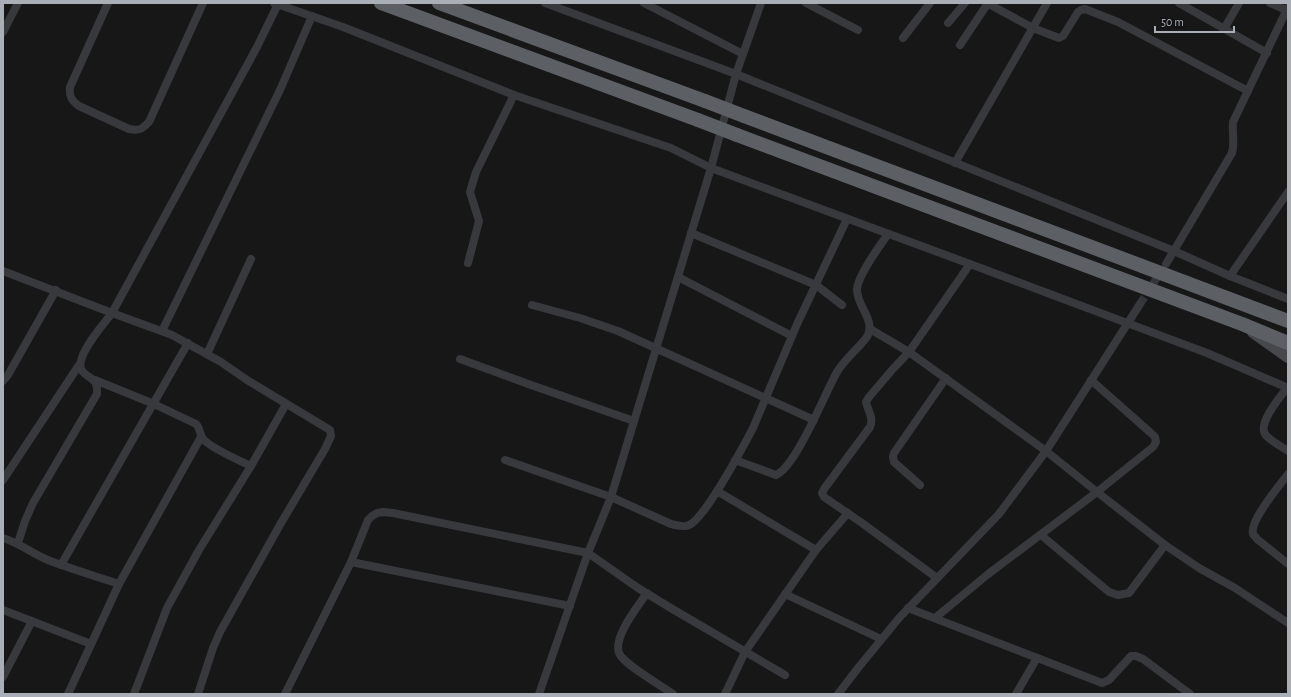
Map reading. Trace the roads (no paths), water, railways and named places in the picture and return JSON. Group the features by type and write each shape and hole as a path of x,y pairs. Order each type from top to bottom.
{"highway":[{"path":"381,3 698,120 1242,324 1288,343"},
{"path":"439,3 705,101 1288,321"}],"main road":[{"path":"1242,324 1288,357"}],"street":[{"path":"3,32 18,3"},
{"path":"108,3 70,87 69,95 72,101 79,106 135,131 142,129 149,122 203,3"},
{"path":"545,3 736,74 1174,251 1230,276 1288,299"},
{"path":"644,3 743,54"},
{"path":"539,694 588,553 611,497 711,168 736,74 761,3"},
{"path":"806,3 858,30"},
{"path":"903,38 930,3"},
{"path":"948,23 965,3"},
{"path":"960,45 988,3 1033,28 1058,38 1063,36 1078,12 1085,9 1130,28 1248,91"},
{"path":"955,163 1047,3"},
{"path":"1179,3 1266,53"},
{"path":"1224,29 1239,3"},
{"path":"1166,264 1232,154 1235,145 1232,130 1233,122 1287,8 1270,3"},
{"path":"3,480 80,365 84,350 112,313 250,61 276,4 343,27 514,95 671,148 711,168 1233,363 1287,388 1268,415 1264,423 1263,430 1266,435 1288,451"},
{"path":"162,331 280,90 312,16"},
{"path":"468,263 479,221 470,192 472,183 514,95"},
{"path":"1230,276 1288,192"},
{"path":"505,460 611,497 679,526 689,526 698,518 717,491 753,428 792,336 847,219"},
{"path":"691,232 816,285 842,305"},
{"path":"735,460 776,475 781,473 803,442 838,370 868,336 870,329 868,320 858,297 857,288 860,278 888,234"},
{"path":"207,354 251,259"},
{"path":"937,578 824,497 822,493 872,423 872,417 866,402 869,397 909,352 970,264"},
{"path":"3,271 162,331 188,343 330,430 331,436 325,449 220,632 213,648 198,694"},
{"path":"678,278 792,336"},
{"path":"3,381 8,375 56,290"},
{"path":"838,694 881,639 908,608 999,514 1046,451 1140,304"},
{"path":"532,305 602,325 814,420"},
{"path":"870,329 909,352 1046,451 1165,545 1199,568 1235,588 1288,623"},
{"path":"62,565 188,343"},
{"path":"460,359 634,421"},
{"path":"68,694 119,584 201,437 200,428 196,424 154,404 95,380 82,371 80,365"},
{"path":"920,485 894,462 893,457 894,453 946,378"},
{"path":"18,543 32,503 97,394 95,380"},
{"path":"935,618 987,575 1097,492 1153,447 1156,442 1155,437 1091,380"},
{"path":"134,694 167,608 198,550 286,404"},
{"path":"201,437 208,444 250,466"},
{"path":"1288,474 1258,516 1253,534 1288,564"},
{"path":"717,491 816,550"},
{"path":"285,694 351,562 368,520 372,516 383,512 435,520 588,553 647,593 785,675"},
{"path":"725,694 745,652 816,550 848,513"},
{"path":"1041,535 1109,592 1118,595 1129,593 1165,545"},
{"path":"3,538 18,543 30,552 62,565 119,584"},
{"path":"351,562 570,606"},
{"path":"647,593 624,628 619,642 619,653 626,662 673,694"},
{"path":"785,594 881,639"},
{"path":"908,608 1102,683 1109,680 1131,656 1136,656 1143,659 1190,694"},
{"path":"3,610 91,644"},
{"path":"3,677 32,621"},
{"path":"1016,694 1037,658"}],"tunnel":[{"path":"1140,304 1162,270"}]}
